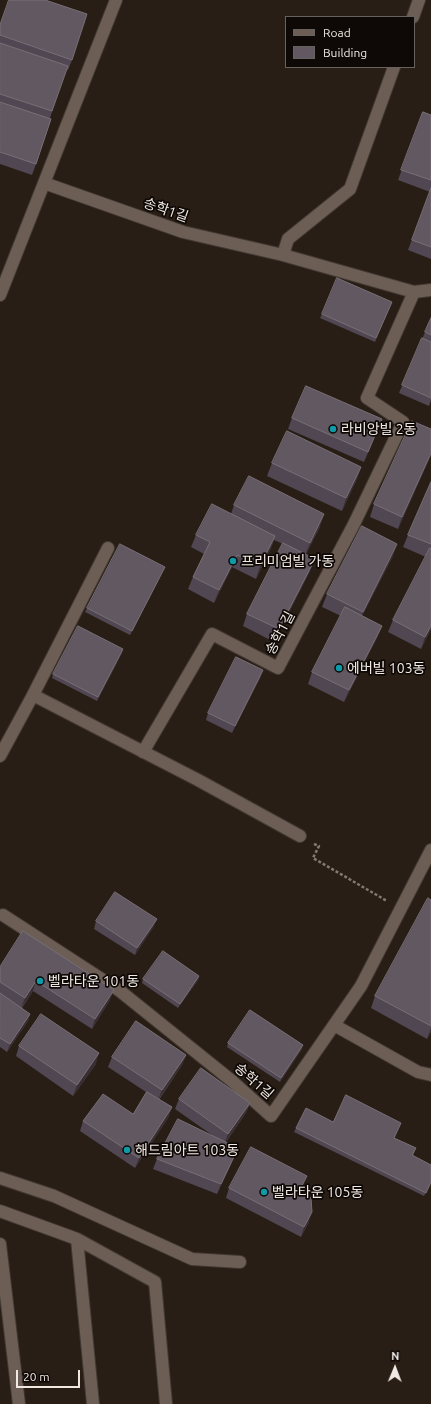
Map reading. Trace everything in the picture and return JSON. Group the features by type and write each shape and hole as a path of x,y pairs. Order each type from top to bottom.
{"street":[{"path":"0,295 116,0"},
{"path":"413,16 419,0"},
{"path":"283,255 288,239 350,189 394,68"},
{"name":"송학1길","path":"44,183 184,232 283,255 414,292 431,290"},
{"name":"송학1길","path":"143,752 212,634 278,668 407,424 366,398 414,292"},
{"path":"0,756 108,548"},
{"path":"33,694 198,780 300,836"},
{"name":"송학1길","path":"1,916 120,991 232,1081 271,1116 361,986 431,850"},
{"path":"334,1025 418,1072 431,1075"},
{"path":"0,1178 54,1196 192,1259 240,1262"},
{"path":"0,1211 77,1239 155,1282 166,1404"},
{"path":"77,1239 93,1404"},
{"path":"0,1244 20,1404"}],"path":[{"path":"300,836 319,846 313,858 401,909"}],"building":[{"path":"9,0 45,0 87,14 72,60 0,35 0,25"},
{"path":"0,43 68,66 52,111 0,94"},
{"path":"0,102 51,119 36,164 0,152"},
{"path":"423,112 431,115 431,180 401,170"},
{"path":"431,188 431,247 412,240"},
{"path":"337,278 392,302 376,338 322,314"},
{"path":"431,318 431,335 425,332"},
{"path":"422,338 431,342 431,398 402,385"},
{"name":"라비앙빌 2동","path":"306,386 382,419 368,452 292,418"},
{"path":"412,421 431,429 431,453 402,517 374,504"},
{"path":"287,431 361,467 346,498 272,463"},
{"path":"249,476 324,514 310,543 234,505"},
{"path":"431,482 431,544 408,535"},
{"name":"프리미엄빌 가동","path":"212,504 275,536 260,566 237,555 219,590 193,577 210,542 196,535"},
{"path":"362,526 397,544 363,612 327,594"},
{"path":"283,543 315,559 279,629 247,614"},
{"path":"120,544 165,567 132,631 87,608"},
{"path":"430,548 431,626 425,637 393,620"},
{"name":"에버빌 103동","path":"345,607 382,626 349,690 312,672"},
{"path":"78,626 123,649 98,697 53,674"},
{"path":"236,657 263,670 235,726 208,713"},
{"path":"115,892 157,919 137,948 96,921"},
{"path":"428,898 431,900 431,1026 375,996"},
{"name":"벨라타운 101동","path":"23,931 114,990 95,1019 36,981 25,998 0,982 0,967"},
{"path":"163,951 199,976 180,1004 143,979"},
{"path":"0,993 30,1014 10,1044 0,1038"},
{"path":"250,1010 303,1045 281,1078 228,1043"},
{"path":"41,1014 99,1053 77,1085 19,1046"},
{"path":"136,1021 186,1055 162,1090 112,1057"},
{"path":"201,1068 250,1103 228,1134 179,1099"},
{"name":"해드림아트 103동","path":"147,1092 172,1107 139,1158 83,1121 103,1094 133,1114"},
{"path":"346,1095 401,1123 394,1138 416,1148 412,1155 431,1165 431,1182 426,1193 296,1128 306,1108 333,1122"},
{"path":"178,1119 238,1148 221,1184 157,1159"},
{"name":"벨라타운 105동","path":"251,1147 307,1176 299,1191 311,1198 312,1212 304,1227 229,1188"}],"place":[{"name":"라비앙빌 2동","path":"333,429"},
{"name":"프리미엄빌 가동","path":"233,561"},
{"name":"에버빌 103동","path":"339,668"},
{"name":"벨라타운 101동","path":"40,981"},
{"name":"해드림아트 103동","path":"127,1150"},
{"name":"벨라타운 105동","path":"264,1192"}]}
